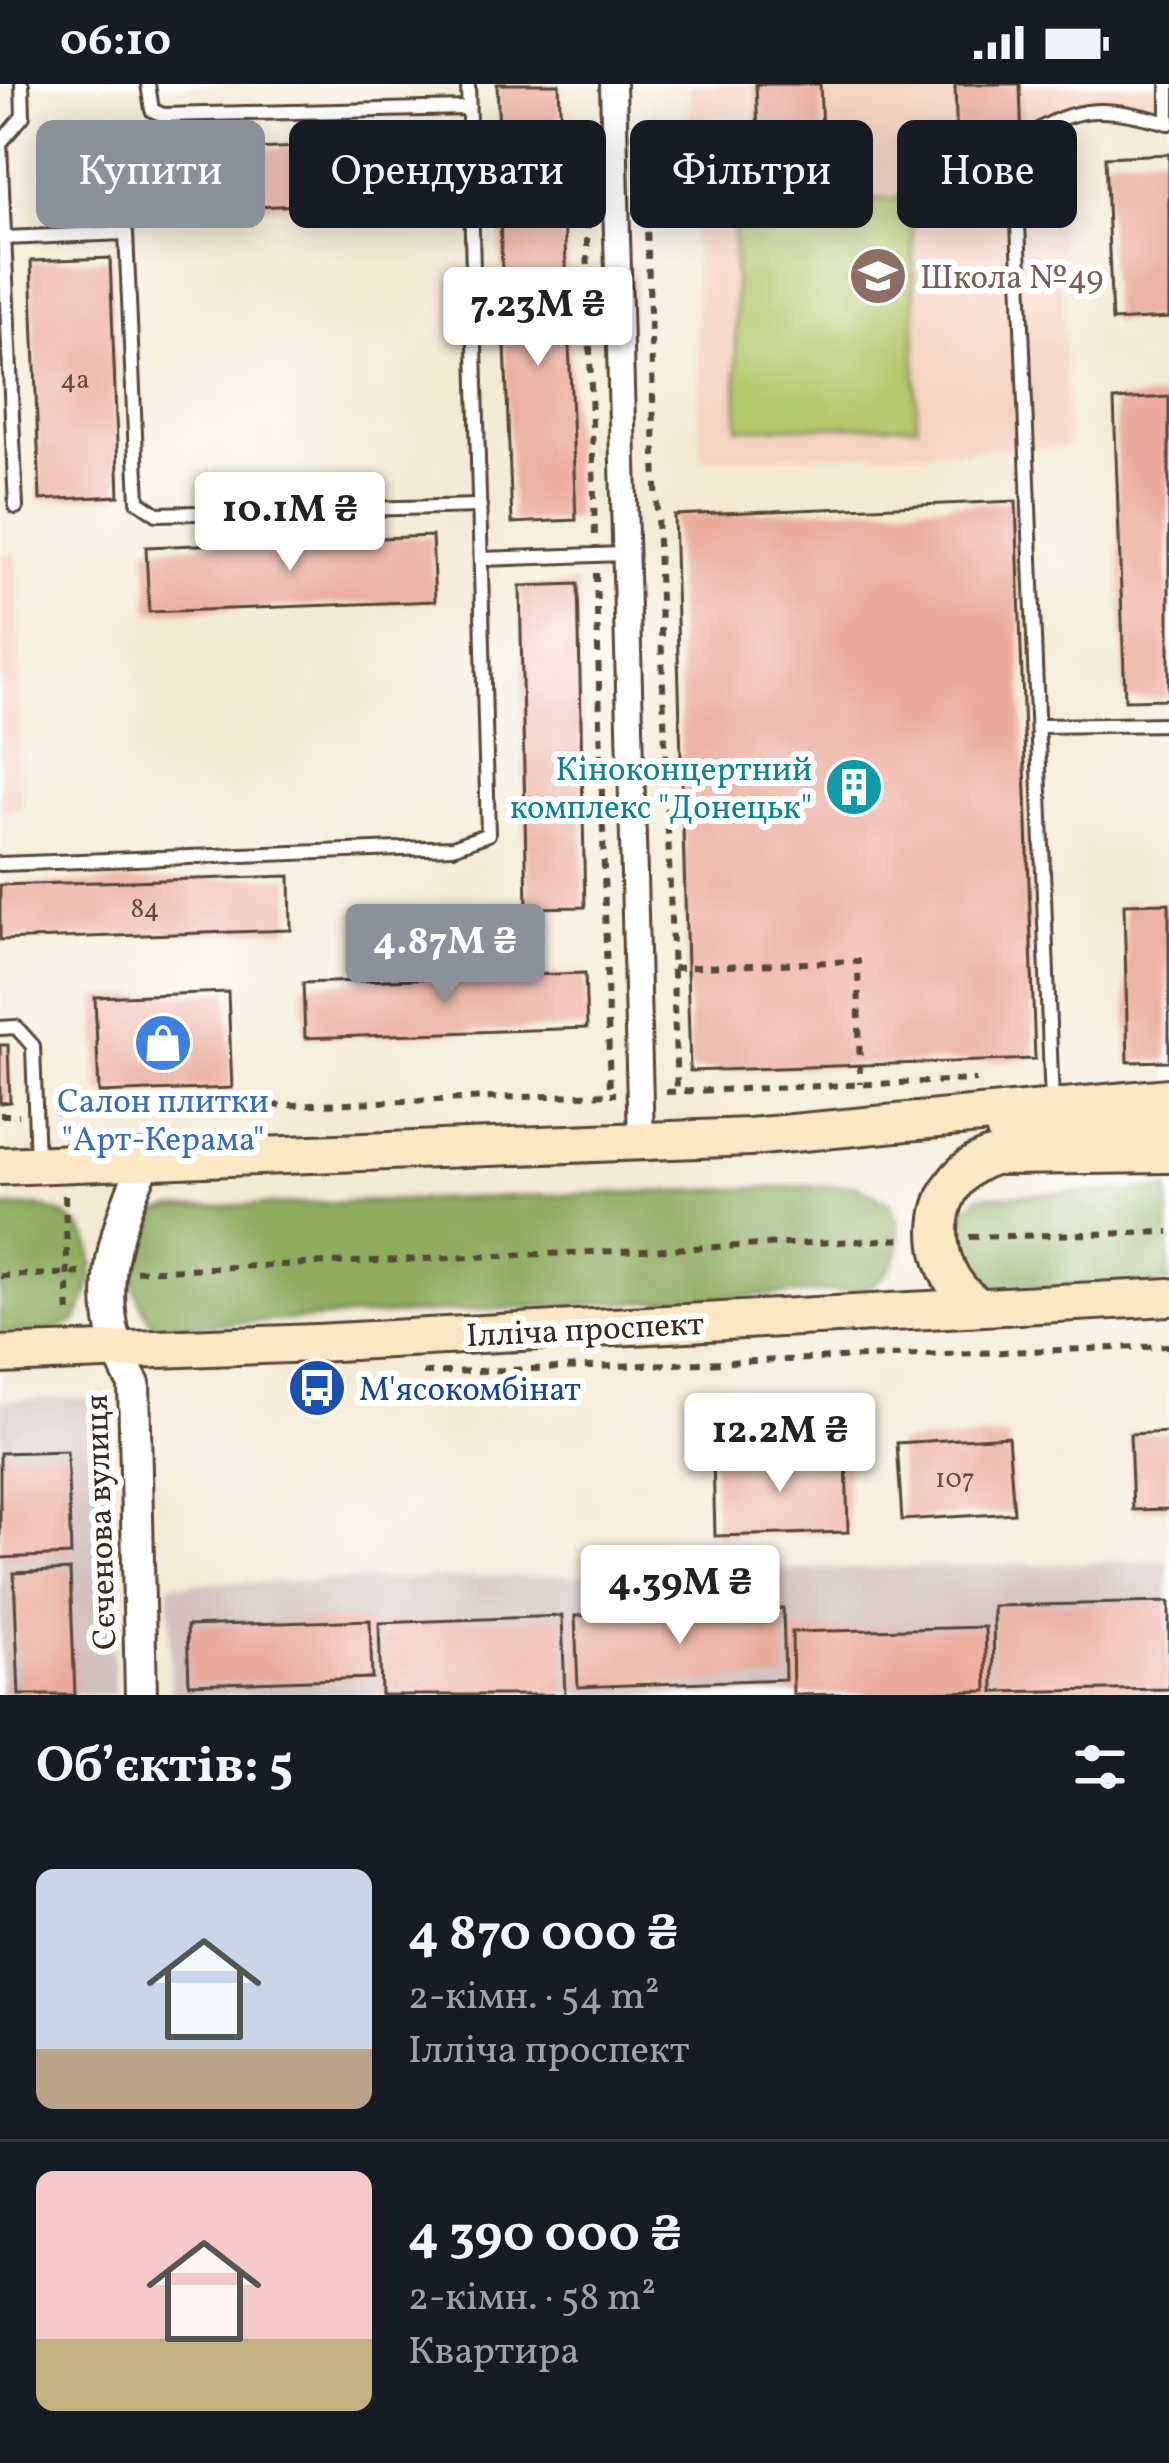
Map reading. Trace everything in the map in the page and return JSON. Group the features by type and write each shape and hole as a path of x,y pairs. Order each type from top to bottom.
{"main road":[{"path":"750,1137 1052,1104 1169,1097"},
{"path":"34,1164 1169,1126"},
{"path":"977,1305 946,1278 939,1238 948,1194 957,1174 971,1162 994,1156 1169,1154"},
{"name":"Ілліча проспект","path":"0,1355 1169,1297"}],"street":[{"path":"614,84 641,1142"},
{"name":"Сєченова вулиця","path":"141,1695 134,1384 114,1351 110,1272 119,1215 146,1162"}],"lane":[{"path":"16,507 0,143 23,116 22,84"},
{"path":"148,84 152,110 163,116 468,108"},
{"path":"468,84 468,120"},
{"path":"1052,1104 1016,170 1024,139 1060,115 1113,108 1169,123 1168,84"},
{"path":"606,182 616,182"},
{"path":"0,864 475,843 488,834 471,228"},
{"path":"4,238 126,233 138,501 157,514 480,506"},
{"path":"482,559 626,554"},
{"path":"1041,726 1169,724"},
{"path":"0,1028 16,1028 33,1046 34,1164"}],"path":[{"path":"587,228 610,1094"},
{"path":"647,228 676,1092"},
{"path":"673,968 858,962 860,1086"},
{"path":"0,1115 979,1080"},
{"path":"62,1113 34,1164 68,1274 70,1352"},
{"path":"0,1276 1169,1232"},
{"path":"416,1373 1169,1346"}],"shaded area":[{"name":"Школа №49","path":"688,84 1169,84 1169,102 1056,107 1056,120 897,120 897,228 1060,228 1068,447 701,459 693,228 873,228 873,120 689,120"},
{"path":"17,552 22,810 0,811 0,553"},
{"path":"108,1397 114,1695 0,1695 0,1400"},
{"path":"1169,1561 1169,1695 171,1695 169,1584"}],"green space":[{"path":"897,198 897,228 913,228 917,425 738,428 734,228 873,228 873,199"},
{"path":"856,1185 888,1202 899,1229 892,1264 861,1290 154,1327 134,1287 126,1255 133,1226 147,1215 173,1208"},
{"path":"1169,1189 1169,1283 997,1290 981,1286 957,1265 956,1218 979,1196"},
{"path":"35,1206 57,1212 85,1234 93,1265 91,1283 75,1322 49,1331 0,1333 0,1208"}],"building":[{"path":"497,84 559,84 561,120 499,120"},
{"path":"756,84 820,84 822,120 757,120"},
{"path":"955,84 1020,84 1021,120 956,120"},
{"path":"289,147 289,206 265,206 265,148"},
{"path":"1169,154 1169,318 1112,321 1105,157"},
{"path":"500,228 565,228 576,520 512,523"},
{"path":"110,258 119,496 40,500 31,261"},
{"path":"1169,397 1169,699 1125,700 1114,400"},
{"name":"Кіноконцертний комплекс \"Донецьк\"","path":"1016,501 1035,1059 690,1071 674,515"},
{"path":"432,536 435,601 149,612 146,547"},
{"path":"578,584 585,907 527,908 520,586"},
{"path":"290,876 291,930 0,940 0,885"},
{"path":"1169,903 1169,1061 1128,1062 1124,904"},
{"path":"585,973 587,1028 305,1038 303,983"},
{"name":"Салон плитки \"Арт-Керама\"","path":"228,992 232,1088 99,1093 95,997"},
{"path":"0,1045 8,1045 10,1102 0,1103"},
{"path":"1169,1432 1169,1509 1133,1510 1130,1434"},
{"path":"1008,1436 1014,1513 902,1520 897,1443"},
{"path":"67,1451 71,1555 0,1558 0,1453"},
{"path":"846,1455 848,1532 715,1536 713,1458"},
{"path":"70,1570 75,1695 19,1695 14,1573"},
{"path":"1169,1602 1169,1689 994,1692 993,1606"},
{"path":"783,1608 785,1679 578,1687 575,1616"},
{"path":"562,1616 565,1695 381,1695 379,1623"},
{"path":"370,1620 372,1678 189,1684 187,1626"},
{"path":"985,1627 987,1691 793,1695 792,1632"}],"place":[{"name":"Школа №49","path":"878,276"},
{"name":"Кіноконцертний комплекс \"Донецьк\"","path":"854,787"},
{"name":"Салон плитки \"Арт-Керама\"","path":"163,1043"},
{"name":"М'ясокомбінат","path":"317,1388"}]}
